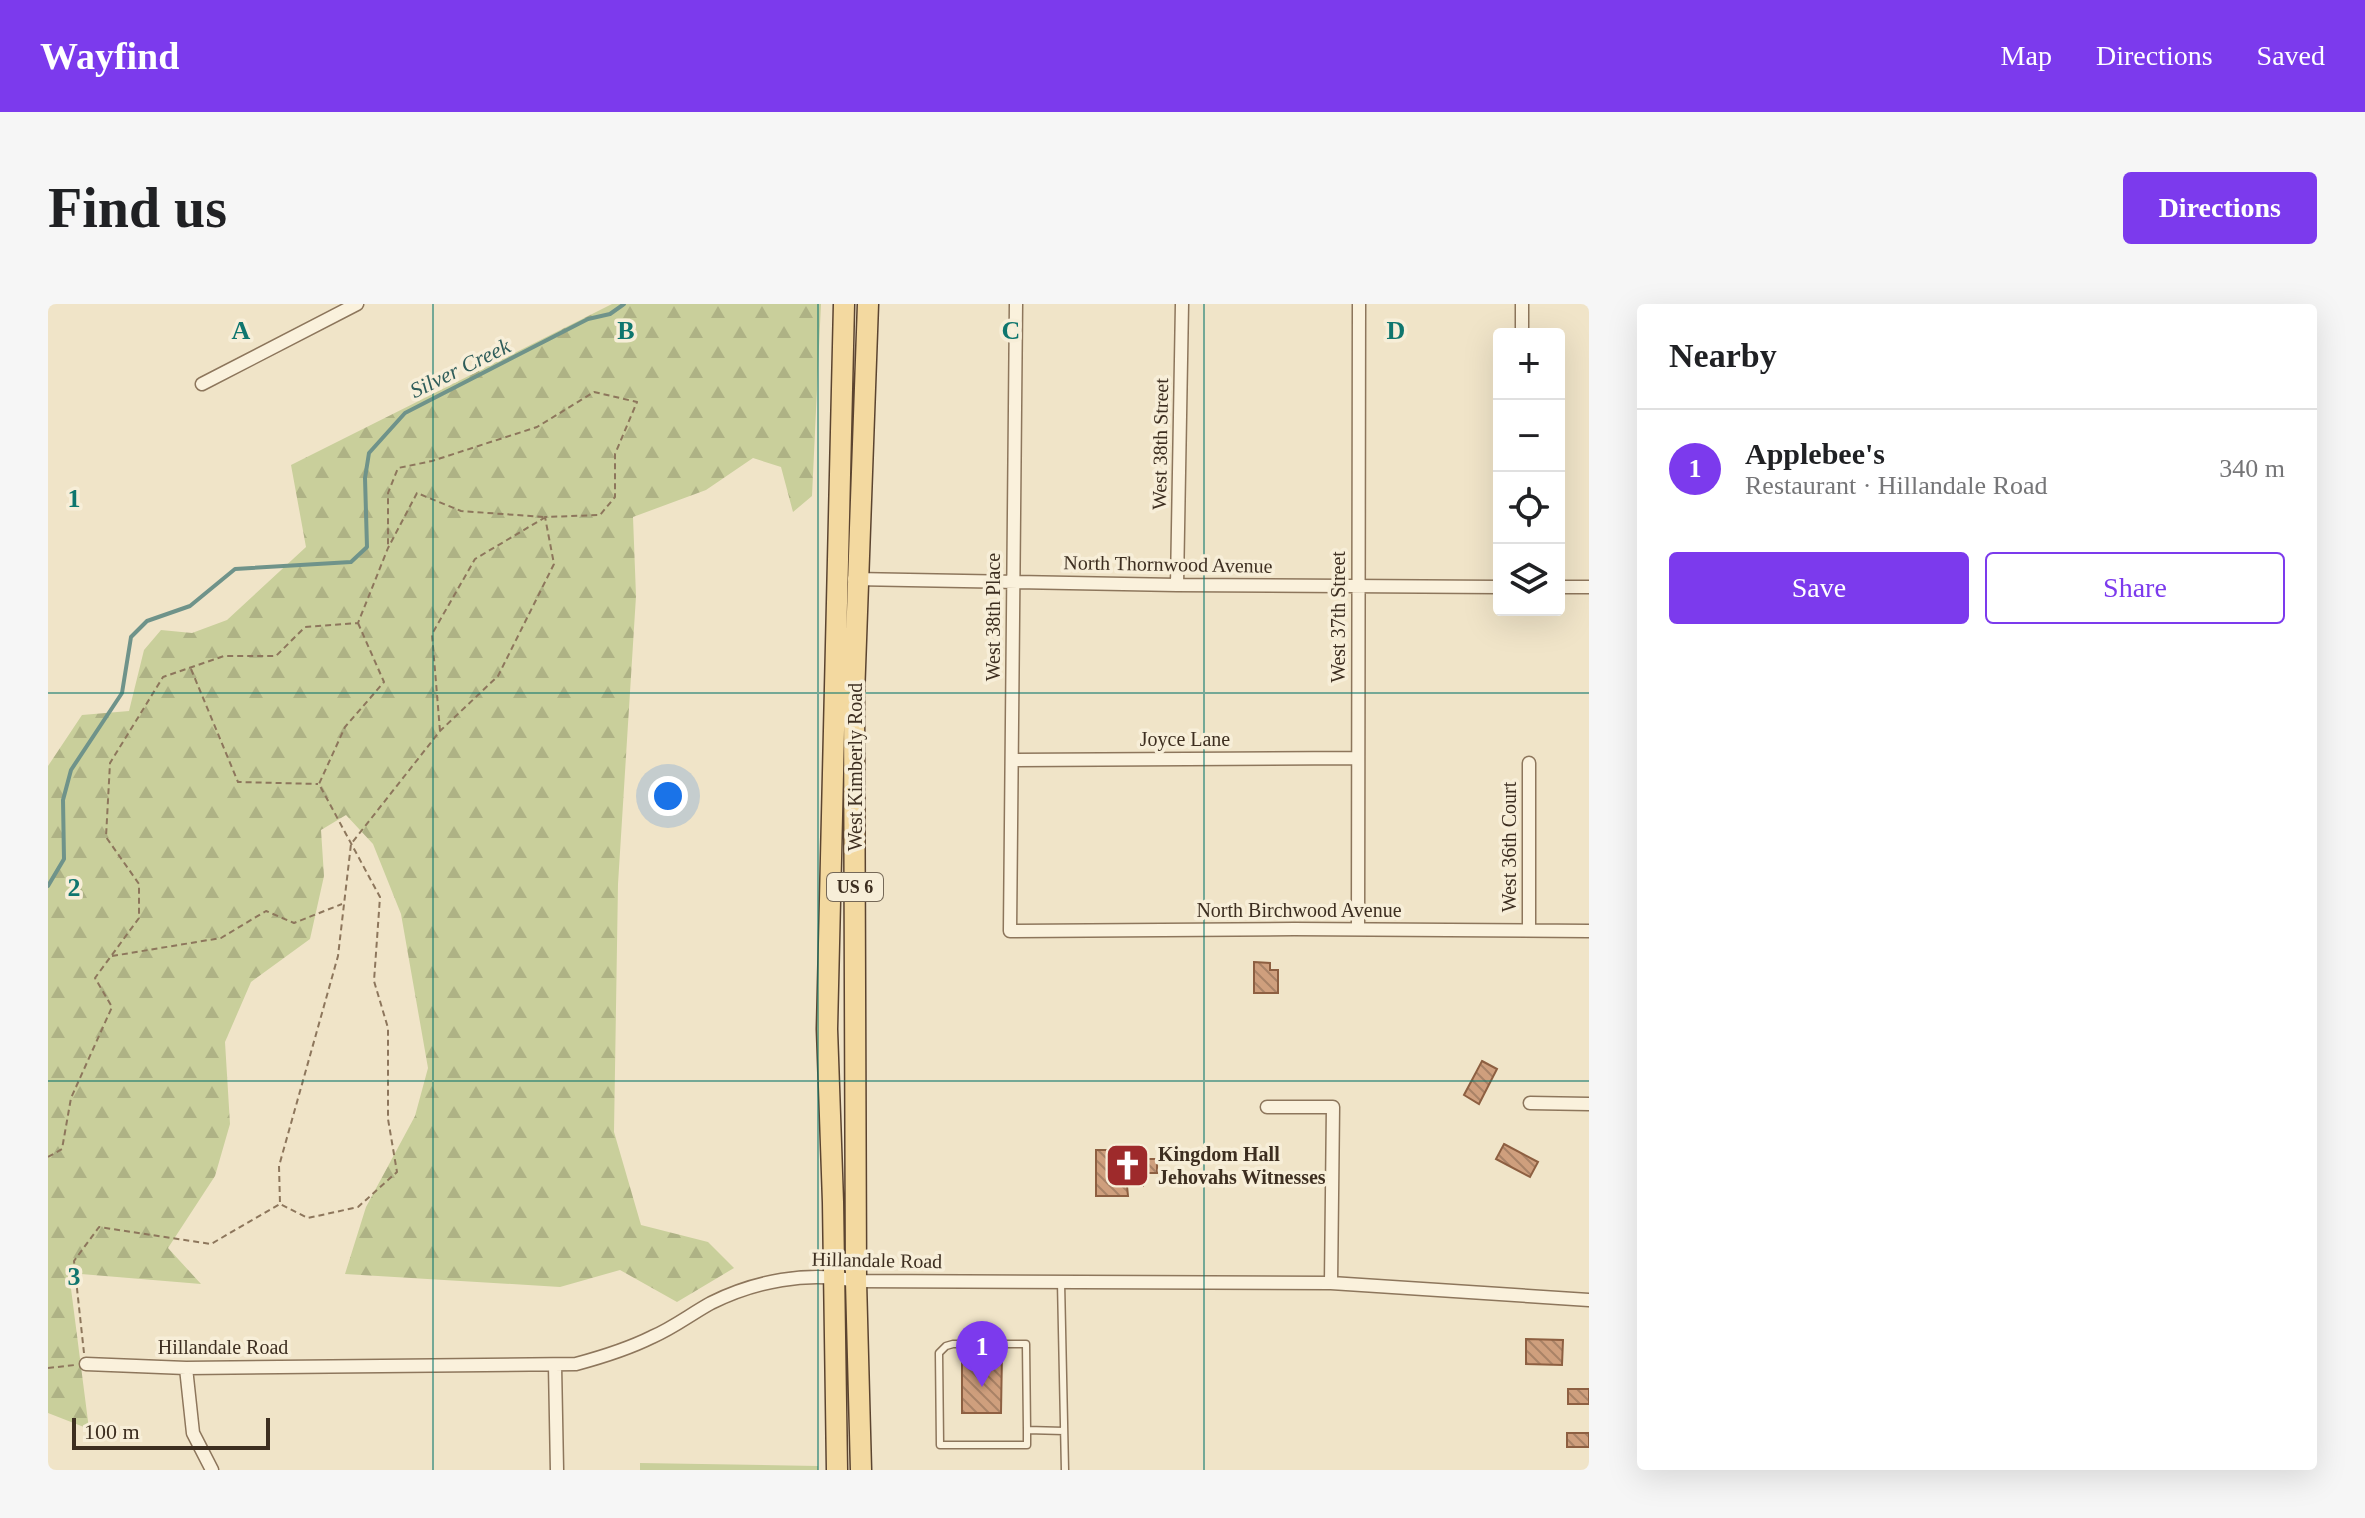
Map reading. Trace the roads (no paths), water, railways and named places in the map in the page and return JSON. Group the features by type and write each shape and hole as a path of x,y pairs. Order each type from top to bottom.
{"main road":[{"name":"West Kimberly Road","path":"844,304 847,579 854,696 856,1281 861,1470"},
{"name":"West Kimberly Road","path":"837,1470 827,1029 847,579 868,304"}],"street":[{"path":"202,384 357,304"},
{"name":"West 38th Place","path":"1010,931 1016,304"},
{"name":"West 38th Street","path":"1177,585 1182,304"},
{"name":"West 37th Street","path":"1358,929 1359,304"},
{"path":"1522,304 1522,328"},
{"name":"North Thornwood Avenue","path":"847,579 1493,587"},
{"path":"1565,587 1589,587"},
{"name":"Joyce Lane","path":"1012,760 1358,758"},
{"name":"West 36th Court","path":"1529,763 1529,930"},
{"name":"North Birchwood Avenue","path":"1010,931 1589,931"},
{"path":"1530,1103 1589,1104"},
{"path":"1267,1107 1333,1107 1331,1283"},
{"name":"Hillandale Road","path":"86,1364 186,1368 576,1364 610,1355 654,1337 741,1289 786,1279 834,1276 856,1281 1331,1283 1589,1300"},
{"path":"555,1365 557,1470"},
{"path":"186,1368 193,1433 212,1470"}],"lane":[{"path":"1061,1282 1065,1470"},
{"path":"953,1344 1026,1344 1027,1430 1027,1445 940,1445 939,1353 942,1349 953,1344"},
{"path":"1027,1430 1064,1431"}],"waterway":[{"name":"Silver Creek","path":"48,886 64,859 63,800 71,770 122,693 131,637 147,621 190,606 235,569 351,562 367,547 365,478 369,453 405,413 588,319 610,314 624,304"}],"place":[{"name":"Kingdom Hall Jehovahs Witnesses","path":"1127,1166"},
{"name":"Applebee's","path":"982,1387"}]}
